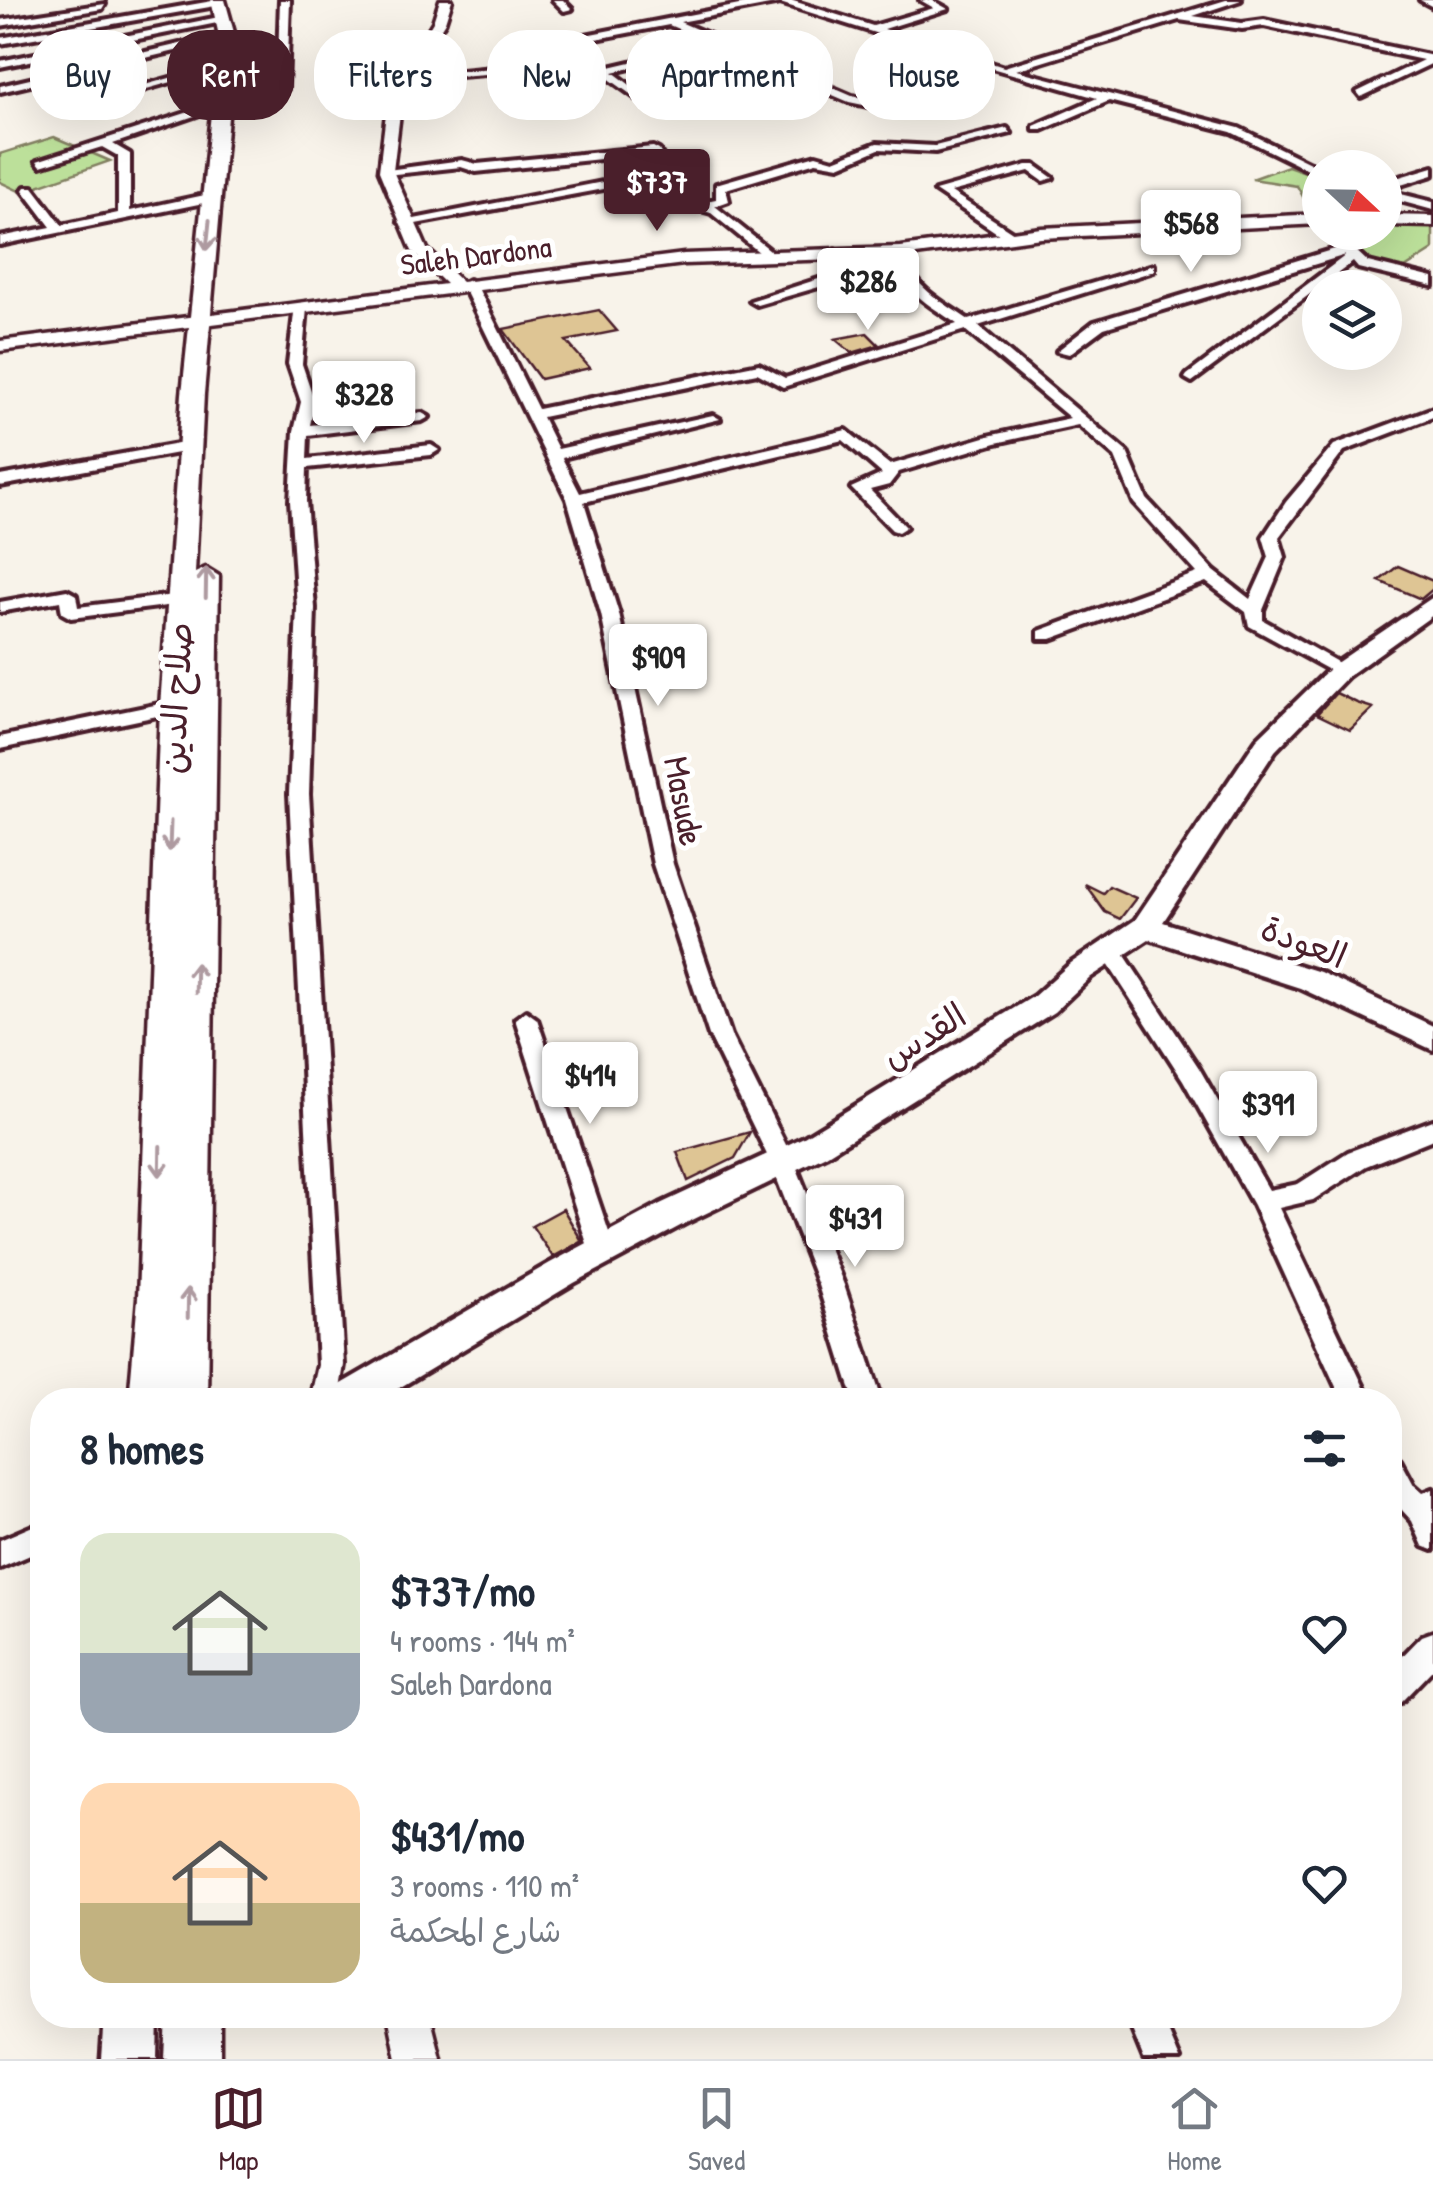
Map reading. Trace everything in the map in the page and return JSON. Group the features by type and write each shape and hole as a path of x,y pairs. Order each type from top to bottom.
{"highway":[{"name":"صلاح الدين","path":"151,1388 158,1298 174,707 189,447 242,44 224,12"},
{"name":"صلاح الدين","path":"186,1388 209,316 220,120"},
{"path":"128,2059 130,2028"},
{"path":"192,2059 193,2028"}],"main road":[{"name":"القدس","path":"368,1388 603,1253 782,1162 904,1093 1028,1014 1145,927 1266,745 1340,671 1432,606"},
{"name":"العودة","path":"1145,927 1310,980 1433,1039"}],"street":[{"path":"284,30 285,0"},
{"path":"434,30 446,0"},
{"path":"558,0 567,10"},
{"path":"606,34 780,0 870,30 944,9 925,0"},
{"path":"1003,70 1236,0"},
{"path":"1425,0 1433,4"},
{"path":"4,21 98,3 132,30"},
{"path":"0,41 121,20 224,12"},
{"path":"147,33 224,12"},
{"path":"0,88 224,12"},
{"path":"1177,16 1242,26 1264,23 1432,59"},
{"path":"673,22 690,30"},
{"path":"0,64 30,58"},
{"path":"1361,94 1432,59"},
{"path":"626,66 604,71 626,87"},
{"path":"995,68 1235,130 1302,163"},
{"path":"1038,128 1110,96"},
{"path":"41,163 174,120"},
{"path":"392,120 386,171 405,222 420,251 460,283"},
{"path":"700,206 723,202 720,187 816,158 835,164 876,146 936,149 1008,131"},
{"path":"103,143 124,154 124,214"},
{"path":"386,171 462,163 476,168 651,144 680,200 715,210 763,251"},
{"path":"1007,234 941,191 1031,167 1048,178"},
{"path":"1402,181 1433,172"},
{"path":"405,222 664,174"},
{"path":"30,190 58,228"},
{"path":"0,241 214,197"},
{"path":"1402,198 1433,206"},
{"name":"Saleh Dardona","path":"209,316 300,308 595,263 903,246 1211,217 1302,218"},
{"path":"1402,218 1433,219"},
{"name":"Saleh Dardona","path":"763,251 900,252 1007,234"},
{"path":"1347,250 1363,265 1433,282"},
{"path":"757,301 838,277 834,252"},
{"path":"900,252 902,272 912,286 966,324 1122,455 1140,500 1208,575 1254,610"},
{"path":"1064,351 1100,325 1350,253"},
{"path":"1192,378 1350,253"},
{"path":"534,414 759,368 783,383 1149,268"},
{"name":"Saleh Dardona","path":"0,343 460,283"},
{"name":"Masude","path":"460,283 534,414 575,499 618,649 663,864 720,1036 782,1162 831,1285 864,1388"},
{"path":"300,308 295,364 308,402 301,431 298,502 306,608 298,794 331,1365 326,1388"},
{"path":"1340,671 1255,622 1254,610 1277,557 1270,537 1332,453 1355,438 1433,412"},
{"path":"301,431 422,417"},
{"path":"552,456 713,419"},
{"path":"898,527 860,488 883,482 894,469 993,439 1078,421"},
{"path":"575,499 846,436 890,474"},
{"path":"0,481 189,447"},
{"path":"300,464 430,450"},
{"path":"1045,635 1208,575"},
{"path":"0,608 67,595 71,613 182,599"},
{"path":"0,743 174,707"},
{"path":"1110,950 1191,1074 1263,1201 1350,1388"},
{"path":"526,1018 603,1253"},
{"path":"1263,1201 1304,1193 1357,1158 1433,1129"},
{"path":"1402,1491 1429,1517"},
{"path":"0,1554 30,1541"},
{"path":"1402,1679 1433,1647"},
{"path":"412,2028 419,2059"},
{"path":"1148,2028 1162,2059"}],"green space":[{"path":"54,137 110,161 21,192 0,182 0,154"},
{"path":"1288,166 1302,171 1302,195 1297,186 1252,179"},
{"path":"1402,225 1433,225 1433,250 1402,270 1368,263 1356,250 1402,250"}],"building":[{"path":"599,310 617,331 566,341 590,368 540,379 503,329"},
{"path":"867,333 879,345 852,353 835,339"},
{"path":"1398,566 1433,581 1433,589 1421,599 1379,581"},
{"path":"1336,693 1373,708 1350,730 1317,714"},
{"path":"1085,884 1103,893 1109,886 1136,898 1120,919 1105,912"},
{"path":"750,1132 735,1158 688,1181 677,1152"},
{"path":"563,1209 582,1241 553,1257 532,1226"}]}
